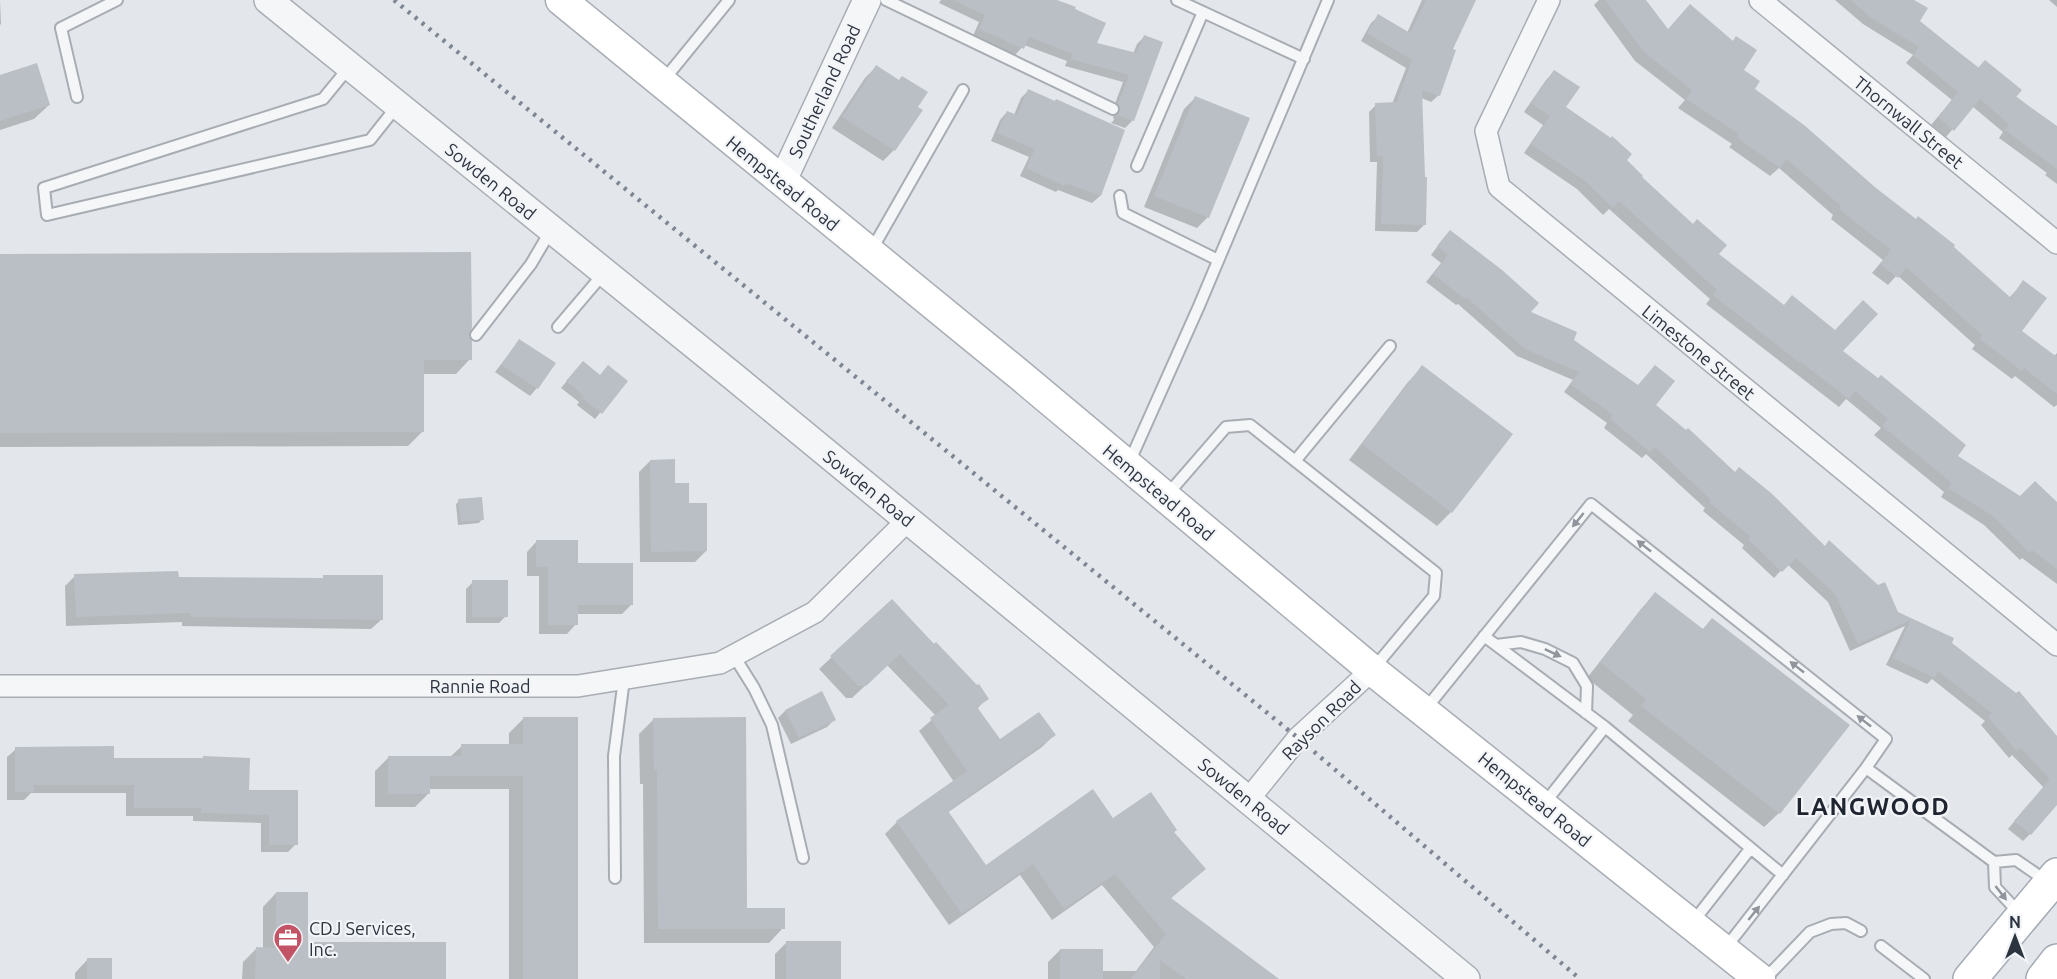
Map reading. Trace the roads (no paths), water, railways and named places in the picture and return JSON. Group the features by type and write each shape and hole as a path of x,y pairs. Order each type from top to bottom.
{"main road":[{"name":"Hempstead Road","path":"561,0 1021,376 1372,670 1760,979"},
{"path":"1970,979 2054,879"},
{"path":"2043,979 2057,962"}],"street":[{"name":"Sowden Road","path":"268,0 908,520 1466,979"},
{"name":"Southerland Road","path":"782,182 870,0"},
{"name":"Limestone Street","path":"1549,0 1486,131 1498,187 2057,645"},
{"name":"Thornwall Street","path":"1760,0 2057,243"},
{"name":"Rannie Road","path":"0,686 578,686 720,663 815,612 908,520"},
{"name":"Rayson Road","path":"1248,800 1298,738 1372,670"}],"lane":[{"path":"77,97 61,28 117,0"},
{"path":"661,83 729,0"},
{"path":"870,0 1113,110"},
{"path":"1176,0 1304,59"},
{"path":"1128,466 1328,0"},
{"path":"1137,166 1203,12"},
{"path":"350,66 323,99 44,188 47,215 370,140 397,105"},
{"path":"870,254 963,90"},
{"path":"1120,196 1123,213 1218,260"},
{"path":"476,335 531,264 551,230"},
{"path":"558,327 604,273"},
{"path":"1295,461 1390,346"},
{"path":"1165,497 1226,427 1250,425 1436,573 1434,596 1372,670"},
{"path":"1424,711 1591,504 1886,738 1866,768 1724,950"},
{"path":"1484,636 1605,727 1783,875"},
{"path":"1496,645 1521,642 1545,649 1573,663 1587,686 1586,713"},
{"path":"734,656 754,688 772,725 803,858"},
{"path":"615,878 614,756 624,679"},
{"path":"1543,806 1605,727"},
{"path":"1866,768 1994,862 2016,860 2054,879"},
{"path":"1691,924 1750,849"},
{"path":"1994,862 1995,887 2022,917"},
{"path":"1765,979 1810,932 1831,924 1846,924 1861,931"},
{"path":"1881,946 1924,979"}],"railway":[{"path":"394,0 1298,738 1580,979"}],"place":[{"name":"CDJ Services, Inc.","path":"288,964"}],"district":[{"name":"LANGWOOD","path":"1873,806"}]}
